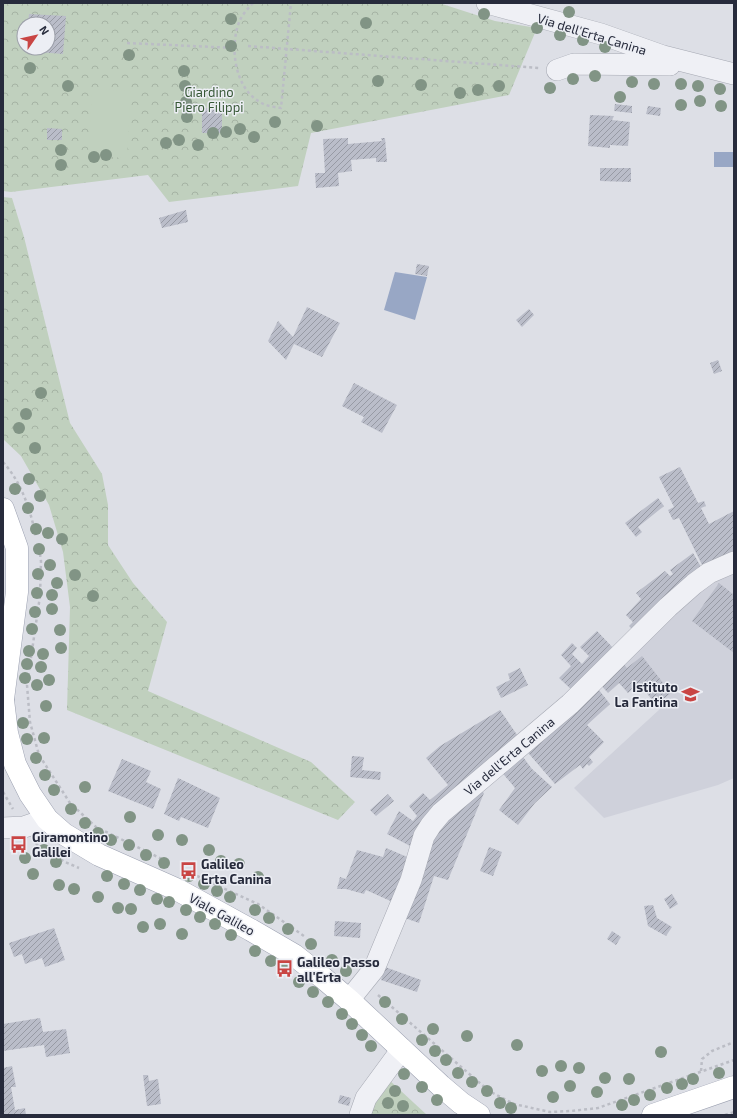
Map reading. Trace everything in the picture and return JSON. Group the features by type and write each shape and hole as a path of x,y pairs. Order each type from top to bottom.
{"main road":[{"name":"Viale Galileo","path":"3,509 17,548 17,584 3,700 7,733 15,764 30,794 47,819 64,834 99,855 178,890 251,930 294,956 322,976 441,1086 461,1103 479,1115"},
{"path":"653,1115 734,1087"}],"street":[{"name":"Via dell'Erta Canina","path":"487,3 601,34 663,56 734,74"},
{"name":"Via dell'Erta Canina","path":"557,70 574,64 697,65"},
{"name":"Via dell'Erta Canina","path":"349,1000 374,969 411,880 424,836 441,813 570,704 662,612 694,584 709,573 734,562"},
{"path":"3,828 24,827 47,819"},
{"path":"360,1115 366,1098 402,1049"}],"path":[{"path":"253,3 239,21 235,38 236,65 239,76 245,87 259,102 269,106 281,108 291,3"},
{"path":"126,43 235,48"},
{"path":"248,46 557,70"},
{"path":"3,462 23,492 32,516 36,538"},
{"path":"38,546 41,561 40,596 27,685 30,722 39,755 70,803 96,827 167,861"},
{"path":"195,875 258,904 307,939"},
{"path":"363,982 489,1091 514,1104 550,1112 598,1108 734,1060"},
{"path":"701,1071 702,1059 712,1051 734,1042"},
{"path":"725,1115 734,1112"}],"shaded area":[{"name":"Istituto La Fantina","path":"734,570 734,778 718,785 604,818 574,788 660,709 621,660 720,575 728,577"}],"green space":[{"name":"Giardino Piero Filippi","path":"3,3 439,3 495,21 537,28 509,95 311,133 298,186 169,202 148,175 11,192 3,191"},
{"path":"92,89 131,91 127,158 88,156"},
{"path":"3,197 12,198 24,237 70,423 102,474 108,505 108,545 133,583 167,622 148,691 311,762 355,802 338,820 67,710 70,607 63,552 49,505 21,456 3,439"},
{"path":"387,1078 427,1115 366,1115"}],"water":[{"path":"714,152 734,152 734,167 714,167"},
{"path":"395,272 427,277 415,320 384,310"}],"building":[{"path":"29,14 66,16 63,54 56,53 56,16 29,16"},
{"path":"615,104 632,106 632,113 614,111"},
{"path":"648,106 661,108 660,116 646,114"},
{"path":"202,108 222,108 222,133 202,133"},
{"path":"590,115 614,116 612,120 630,122 628,146 610,145 610,148 588,146"},
{"path":"47,128 62,129 62,140 47,140"},
{"path":"348,138 348,144 382,141 381,138 385,138 387,162 376,162 376,158 351,160 352,171 338,173 339,186 316,188 315,173 325,173 323,139"},
{"path":"600,168 631,168 631,182 600,181"},
{"path":"186,210 188,222 162,228 159,218"},
{"path":"417,264 429,266 427,276 415,274"},
{"path":"307,307 340,323 322,357 294,344 286,360 268,341 278,321 293,337"},
{"path":"529,309 534,315 522,327 516,320"},
{"path":"718,360 722,371 714,374 710,363"},
{"path":"354,383 397,405 382,433 361,422 364,417 342,406"},
{"path":"680,467 698,503 704,501 706,506 701,508 709,524 734,511 734,559 706,573 679,518 673,520 668,510 674,507 659,477"},
{"path":"658,498 664,506 638,527 642,532 636,537 625,523"},
{"path":"693,553 704,572 635,632 629,626 633,622 626,615 641,599 636,593 665,571 670,576 673,574 670,570"},
{"path":"719,583 734,595 734,653 692,621"},
{"path":"597,631 615,650 574,692 559,678 571,666 561,655 572,643 577,648 572,654 582,664 589,656 580,647"},
{"path":"642,656 671,693 656,705 639,683 628,693 619,683 608,693 598,682 621,660 627,668"},
{"path":"520,668 528,685 501,698 496,687 510,680 508,674"},
{"path":"595,685 610,704 587,725 604,742 589,757 593,762 589,766 587,764 583,769 580,765 555,784 524,748"},
{"path":"500,710 522,742 416,849 387,834 399,811 413,821 417,816 409,806 423,793 430,800 448,785 426,758 440,746"},
{"path":"520,753 532,769 552,787 535,803 518,825 499,810 515,788 500,770"},
{"path":"352,756 364,757 362,770 381,772 380,780 350,777"},
{"path":"122,759 151,771 146,782 161,789 153,809 108,791"},
{"path":"178,778 220,798 208,828 181,817 179,821 164,814"},
{"path":"477,788 484,793 448,880 434,876 419,923 402,917 426,845"},
{"path":"388,794 394,801 376,816 370,810"},
{"path":"489,847 502,852 493,876 480,871"},
{"path":"386,848 412,859 395,903 366,890 364,894 346,889 337,889 340,877 346,879 357,850 383,857"},
{"path":"672,894 678,904 670,909 664,899"},
{"path":"653,905 657,918 672,927 666,936 648,926 644,906"},
{"path":"335,921 361,923 360,938 334,936"},
{"path":"54,928 65,960 45,967 42,958 25,964 22,954 14,957 9,943"},
{"path":"612,931 621,937 616,945 607,939"},
{"path":"385,967 421,980 417,992 381,980"},
{"path":"40,1018 43,1032 66,1029 70,1053 46,1057 44,1045 3,1051 3,1024"},
{"path":"12,1066 16,1087 11,1087 15,1110 25,1108 26,1115 3,1115 3,1068"},
{"path":"143,1075 148,1075 149,1081 158,1079 161,1104 147,1106"},
{"path":"340,1095 351,1098 349,1106 338,1103"}],"place":[{"name":"Istituto La Fantina","path":"691,694"},
{"name":"Giramontino Galilei","path":"19,844"},
{"name":"Galileo Erta Canina","path":"188,871"},
{"name":"Galileo Passo all'Erta","path":"284,969"}]}
